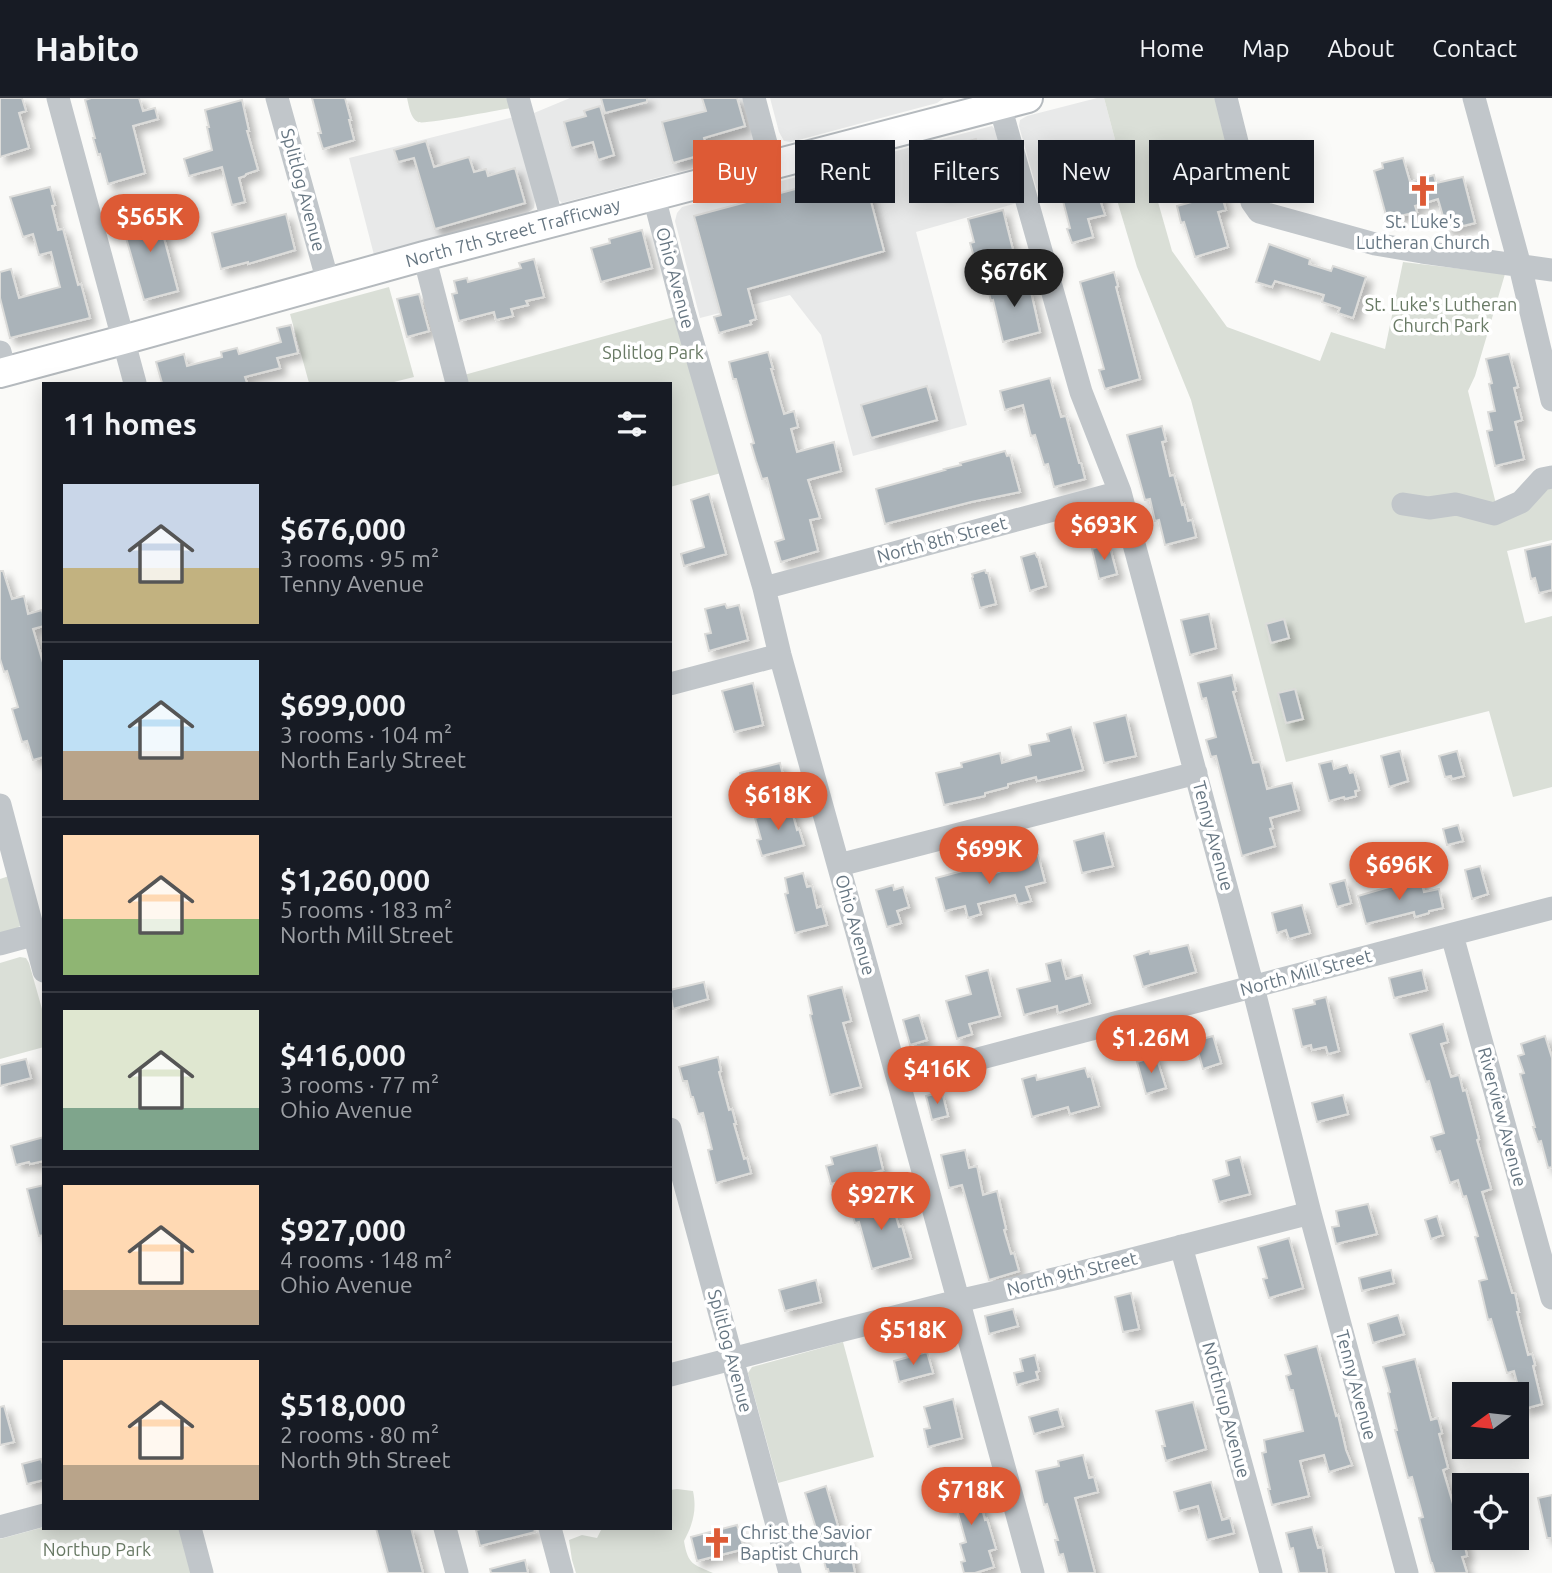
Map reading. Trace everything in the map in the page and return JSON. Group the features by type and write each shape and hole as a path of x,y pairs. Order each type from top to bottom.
{"main road":[{"name":"North 7th Street Trafficway","path":"781,163 960,107 1000,106 1028,98"},
{"name":"North 7th Street Trafficway","path":"2,365 124,341 328,282 693,187"}],"street":[{"path":"58,98 135,382"},
{"name":"Splitlog Avenue","path":"278,98 328,282"},
{"path":"518,98 553,223"},
{"path":"754,98 765,140"},
{"path":"1226,98 1252,202 1259,212 1375,244 1552,270"},
{"path":"1474,98 1520,266 1552,400"},
{"name":"Tenny Avenue","path":"1000,106 1080,393 1120,492 1407,1573"},
{"name":"Ohio Avenue","path":"654,197 683,309 764,588 780,655 1033,1573"},
{"path":"424,256 457,382"},
{"path":"1403,505 1429,508 1456,504 1494,514 1521,502 1542,479 1552,477"},
{"name":"North 8th Street","path":"764,588 1120,492"},
{"path":"672,683 780,655"},
{"path":"839,865 1196,773"},
{"path":"0,805 39,934 42,956"},
{"name":"North Mill Street","path":"898,1080 1552,908"},
{"path":"0,944 39,934"},
{"name":"Riverview Avenue","path":"1452,934 1552,1298"},
{"name":"Splitlog Avenue","path":"672,1136 790,1573"},
{"name":"North 9th Street","path":"672,1375 1310,1213"},
{"name":"Northrup Avenue","path":"1181,1246 1271,1573"},
{"path":"0,1527 42,1516"},
{"path":"191,1530 202,1573"},
{"path":"446,1530 457,1573"},
{"path":"551,1530 562,1573"}],"shaded area":[{"path":"570,98 744,98 754,140 693,140 693,168 562,203 557,198 534,113"},
{"path":"770,98 944,98 937,103 791,142 784,141"},
{"path":"1104,98 1115,140 1038,140 1037,190 1019,126 1020,120"},
{"path":"514,117 535,200 534,208 527,213 374,255 349,158"},
{"path":"992,126 1000,140 938,140"},
{"path":"909,148 909,203 1017,203 916,232 967,425 853,456 821,335 790,295 700,318 675,221 682,207 697,203 781,203 781,181 795,177 795,203 895,203 895,151"}],"green space":[{"path":"407,98 509,98 512,108 418,122 412,115"},
{"name":"St. Luke's Lutheran Church Park","path":"1104,98 1217,98 1228,140 1149,140 1149,203 1158,203 1172,251 1227,327 1320,361 1331,332 1385,349 1403,262 1505,274 1475,376 1468,391 1497,508 1552,483 1552,540 1507,551 1525,623 1552,616 1552,787 1513,797 1489,711 1286,762 1191,400 1137,267 1118,203 1135,203 1135,140 1115,140"},
{"path":"389,287 414,377 394,382 309,382 290,314"},
{"name":"Splitlog Park","path":"674,317 721,473 672,486 672,382 466,382 464,375"},
{"path":"12,875 21,925 0,934 0,879"},
{"path":"20,957 26,958 29,963 42,1009 42,1048 0,1059 0,963"},
{"path":"843,1342 874,1457 778,1483 748,1373 752,1367"},
{"path":"672,1490 693,1491 693,1517 684,1541 687,1555 696,1565 713,1573 576,1573 569,1540 582,1535 597,1538 601,1530 672,1530"},
{"name":"Northup Park","path":"42,1528 42,1530 182,1530 193,1573 0,1573 0,1539"}],"building":[{"path":"0,98 22,98 26,111 19,113 29,148 0,157"},
{"path":"139,98 143,111 155,108 158,119 133,126 145,173 108,184 93,138 85,100"},
{"path":"312,98 345,98 354,140 323,149"},
{"path":"601,98 647,98 647,102 605,113"},
{"path":"702,98 737,98 745,126 705,140 693,140 693,157 673,163 662,122 706,111"},
{"path":"242,100 258,170 239,178 245,202 232,205 222,167 189,176 184,159 212,150 205,110"},
{"path":"600,106 614,155 598,160 593,142 571,148 564,122 586,116 584,111"},
{"path":"426,141 434,167 469,157 474,172 486,169 488,176 515,168 525,203 435,229 414,158 398,162 394,150"},
{"name":"St. Luke's Lutheran Church","path":"1403,158 1410,182 1434,175 1436,183 1463,177 1475,223 1447,230 1438,199 1415,206 1417,212 1387,219 1374,171 1383,168 1382,163"},
{"path":"50,187 58,230 63,229 90,318 10,338 0,298 0,272 11,269 19,298 60,287 51,252 39,255 33,234 23,237 10,197"},
{"path":"795,189 795,203 871,203 884,251 748,289 756,319 750,321 751,324 719,333 714,317 721,315 694,216 743,203 781,203 781,193"},
{"path":"1064,203 1101,203 1105,215 1088,219 1093,237 1072,243 1067,229 1070,228"},
{"path":"1188,203 1224,203 1226,210 1218,212 1228,247 1195,257 1177,206"},
{"path":"159,210 178,291 144,300 120,217 133,214 134,217"},
{"path":"1003,210 1013,250 994,255 993,251 974,257 970,243 974,242 968,219"},
{"path":"286,214 295,250 221,269 212,233"},
{"path":"642,230 652,268 601,282 591,248 610,243 609,239"},
{"path":"1269,244 1310,259 1309,264 1331,271 1333,266 1366,277 1353,318 1338,313 1340,308 1322,302 1324,295 1275,281 1272,287 1256,282"},
{"path":"534,259 544,297 526,301 528,305 511,309 513,316 496,320 494,312 459,321 452,294 457,293 454,281 467,278 468,282 521,268 519,263"},
{"path":"1114,272 1140,379 1105,389 1099,370 1104,369 1080,282"},
{"path":"1023,276 1027,293 1031,292 1040,332 1003,342 987,286"},
{"path":"419,294 429,331 407,337 397,299"},
{"path":"291,325 298,353 277,358 280,368 245,377 247,382 162,382 156,362 184,354 187,366 222,357 221,352 237,348 239,354 281,342 277,328"},
{"path":"768,352 784,414 794,411 798,427 791,429 797,452 834,442 841,471 808,480 820,518 810,520 818,551 781,562 775,542 784,539 767,478 762,479 756,461 751,444 754,443 729,362"},
{"path":"1509,354 1518,387 1514,388 1522,420 1515,422 1524,459 1495,466 1487,431 1492,430 1488,412 1495,411 1486,359"},
{"path":"1050,378 1061,417 1066,416 1085,479 1054,487 1048,464 1044,465 1035,435 1031,436 1023,405 1005,410 1000,391"},
{"path":"927,386 937,420 871,438 861,405"},
{"path":"1162,426 1166,441 1162,442 1170,476 1174,475 1182,505 1184,504 1188,521 1192,520 1196,537 1165,545 1150,499 1145,500 1127,435"},
{"path":"1005,451 1007,456 1010,455 1020,492 885,524 876,489"},
{"path":"709,494 726,554 684,566 681,554 704,547 691,500"},
{"path":"1109,544 1117,574 1099,579 1092,549"},
{"path":"1552,544 1552,590 1539,593 1535,578 1531,579 1525,550"},
{"path":"1035,553 1046,586 1030,591 1021,557"},
{"path":"985,570 996,604 980,608 972,574"},
{"path":"0,571 3,571 12,599 24,596 28,614 42,610 42,627 33,629 42,659 42,758 33,760 27,741 22,742 12,709 18,707 7,671 4,672 0,659"},
{"path":"725,604 727,608 739,605 748,640 709,651 705,634 711,633 705,609"},
{"path":"1209,614 1216,648 1190,655 1181,620"},
{"path":"1284,619 1289,638 1271,643 1266,624"},
{"path":"1232,675 1236,691 1233,692 1253,763 1260,762 1267,789 1292,783 1299,810 1270,818 1275,846 1242,856 1216,756 1211,757 1206,740 1216,737 1206,698 1202,699 1198,683"},
{"path":"753,683 763,725 734,732 722,691"},
{"path":"1295,689 1303,719 1286,723 1278,693"},
{"path":"1126,715 1136,756 1104,763 1094,723"},
{"path":"1071,727 1083,770 1037,781 1036,777 1008,784 1008,787 985,793 985,796 944,805 936,773 1000,753 1002,763 1031,755 1029,745 1049,741 1047,734"},
{"path":"1400,751 1408,781 1389,787 1381,756"},
{"path":"1457,751 1464,776 1452,779 1451,776 1445,777 1439,756"},
{"path":"1332,761 1334,769 1347,765 1350,773 1354,772 1359,790 1355,791 1356,796 1329,801 1319,764"},
{"path":"780,763 784,779 743,786 740,773"},
{"path":"791,808 804,845 762,856 755,818"},
{"path":"1458,825 1463,841 1447,845 1443,829"},
{"path":"1104,833 1113,866 1082,873 1074,841"},
{"path":"1038,855 1045,882 1026,887 1031,901 1018,904 1015,895 978,904 981,914 968,918 965,906 945,911 936,878 989,864 992,874 1025,864 1023,858"},
{"path":"1480,866 1488,894 1472,899 1465,870"},
{"path":"803,873 807,887 812,886 817,908 822,906 827,925 795,933 785,894 788,893 785,878"},
{"path":"1420,878 1424,892 1439,889 1443,908 1415,917 1414,912 1366,924 1358,896"},
{"path":"1345,880 1351,903 1337,907 1330,884"},
{"path":"893,885 894,890 903,887 909,907 897,911 901,923 887,927 876,890"},
{"path":"1302,905 1310,933 1289,939 1286,930 1277,933 1272,913"},
{"path":"1188,945 1196,972 1143,987 1134,956"},
{"path":"1061,960 1066,979 1082,975 1090,1003 1058,1013 1057,1006 1024,1015 1017,989 1050,981 1046,964"},
{"path":"988,970 1000,1016 969,1024 972,1034 957,1039 946,1001 971,994 966,976"},
{"path":"1422,970 1427,990 1394,998 1389,978"},
{"path":"704,982 708,999 673,1009 672,990"},
{"path":"842,987 851,1021 843,1023 861,1087 830,1095 810,1015 808,996"},
{"path":"1326,997 1339,1051 1328,1054 1326,1047 1312,1050 1311,1045 1302,1047 1293,1009 1315,1004 1314,1000"},
{"path":"919,1015 927,1040 910,1045 903,1020"},
{"path":"1443,1024 1448,1042 1441,1044 1451,1077 1459,1075 1463,1091 1466,1090 1491,1189 1482,1192 1512,1293 1515,1293 1517,1312 1528,1355 1532,1354 1535,1365 1533,1366 1542,1404 1530,1407 1530,1382 1517,1382 1514,1371 1507,1373 1491,1319 1488,1320 1479,1281 1487,1279 1475,1237 1478,1236 1466,1196 1463,1197 1458,1180 1450,1183 1440,1151 1436,1152 1431,1137 1444,1133 1429,1081 1426,1082 1410,1034"},
{"path":"1213,1036 1221,1063 1203,1069 1195,1041"},
{"path":"1545,1036 1552,1058 1552,1167 1548,1168 1541,1141 1538,1142 1533,1127 1520,1074 1524,1073 1518,1056 1524,1054 1521,1044"},
{"path":"1156,1056 1166,1088 1146,1094 1137,1062"},
{"path":"718,1057 729,1110 732,1109 744,1159 747,1158 751,1173 716,1183 708,1150 712,1149 703,1113 698,1114 687,1081 683,1081 679,1067"},
{"path":"26,1059 31,1078 0,1086 0,1065"},
{"path":"1085,1068 1088,1077 1091,1076 1099,1106 1070,1114 1068,1107 1032,1117 1022,1079 1036,1075 1037,1080"},
{"path":"942,1092 948,1116 932,1120 926,1096"},
{"path":"1343,1095 1348,1114 1317,1122 1312,1103"},
{"path":"42,1138 42,1161 16,1165 11,1146"},
{"path":"877,1145 883,1170 831,1184 826,1166 833,1164 831,1157"},
{"path":"965,1150 969,1168 977,1166 983,1195 997,1191 1006,1229 1004,1230 1019,1271 989,1280 962,1185 949,1188 941,1155"},
{"path":"1240,1157 1250,1194 1219,1202 1213,1180 1229,1175 1226,1161"},
{"path":"42,1185 42,1235 39,1236 27,1189"},
{"path":"890,1196 911,1258 872,1269 859,1222 855,1223 850,1207"},
{"path":"1368,1204 1377,1234 1336,1244 1332,1227 1339,1226 1336,1211"},
{"path":"1437,1216 1443,1235 1431,1239 1425,1220"},
{"path":"1289,1238 1303,1288 1269,1298 1263,1279 1267,1278 1258,1247"},
{"path":"1391,1270 1394,1283 1362,1291 1359,1278"},
{"path":"816,1280 821,1302 785,1311 779,1290"},
{"path":"1131,1293 1139,1329 1123,1332 1115,1297"},
{"path":"1013,1309 1018,1326 989,1334 985,1316"},
{"path":"1398,1315 1404,1334 1373,1343 1368,1324"},
{"path":"1317,1346 1352,1465 1329,1472 1324,1455 1300,1461 1309,1496 1272,1505 1262,1453 1266,1452 1264,1440 1303,1431 1293,1390 1290,1390 1286,1376 1291,1374 1285,1355"},
{"path":"927,1352 933,1373 899,1382 894,1361"},
{"path":"1035,1355 1038,1379 1017,1385 1014,1373 1023,1371 1020,1359"},
{"path":"1415,1359 1431,1420 1438,1418 1442,1433 1439,1434 1448,1468 1443,1470 1452,1501 1452,1550 1466,1550 1467,1556 1462,1557 1467,1573 1435,1573 1419,1518 1423,1517 1412,1477 1408,1478 1395,1430 1388,1393 1390,1392 1383,1367"},
{"path":"953,1399 962,1438 928,1447 924,1429 930,1428 924,1407"},
{"path":"1193,1402 1206,1449 1166,1461 1156,1411"},
{"path":"4,1406 14,1442 0,1445 0,1407"},
{"path":"1058,1409 1063,1426 1034,1434 1029,1417"},
{"path":"1083,1455 1089,1478 1094,1477 1098,1492 1075,1498 1095,1573 1068,1573 1063,1554 1059,1555 1055,1540 1058,1540 1047,1504 1044,1505 1036,1471 1059,1466 1058,1461"},
{"path":"41,1459 42,1480 27,1484 22,1464"},
{"path":"974,1480 996,1549 989,1551 994,1567 975,1573 964,1573 961,1562 965,1561 960,1544 966,1542 956,1506 946,1509 940,1490"},
{"path":"1211,1482 1222,1520 1230,1518 1234,1533 1207,1540 1198,1506 1179,1511 1174,1492"},
{"path":"826,1486 840,1533 844,1532 850,1549 855,1573 829,1573 820,1553 816,1539 819,1538 805,1493"},
{"path":"1552,1495 1552,1538 1547,1538 1538,1498"},
{"name":"Christ the Savior Baptist Church","path":"737,1525 744,1549 697,1561 691,1537"},
{"path":"1312,1527 1318,1548 1322,1547 1327,1573 1299,1573 1293,1548 1290,1549 1286,1533"},
{"path":"377,1530 412,1530 423,1573 388,1573"},
{"path":"476,1530 534,1530 535,1532 480,1546"},
{"path":"525,1560 528,1573 491,1573 490,1569"}],"place":[{"name":"St. Luke's Lutheran Church","path":"1423,191"},
{"name":"Christ the Savior Baptist Church","path":"717,1543"}]}
